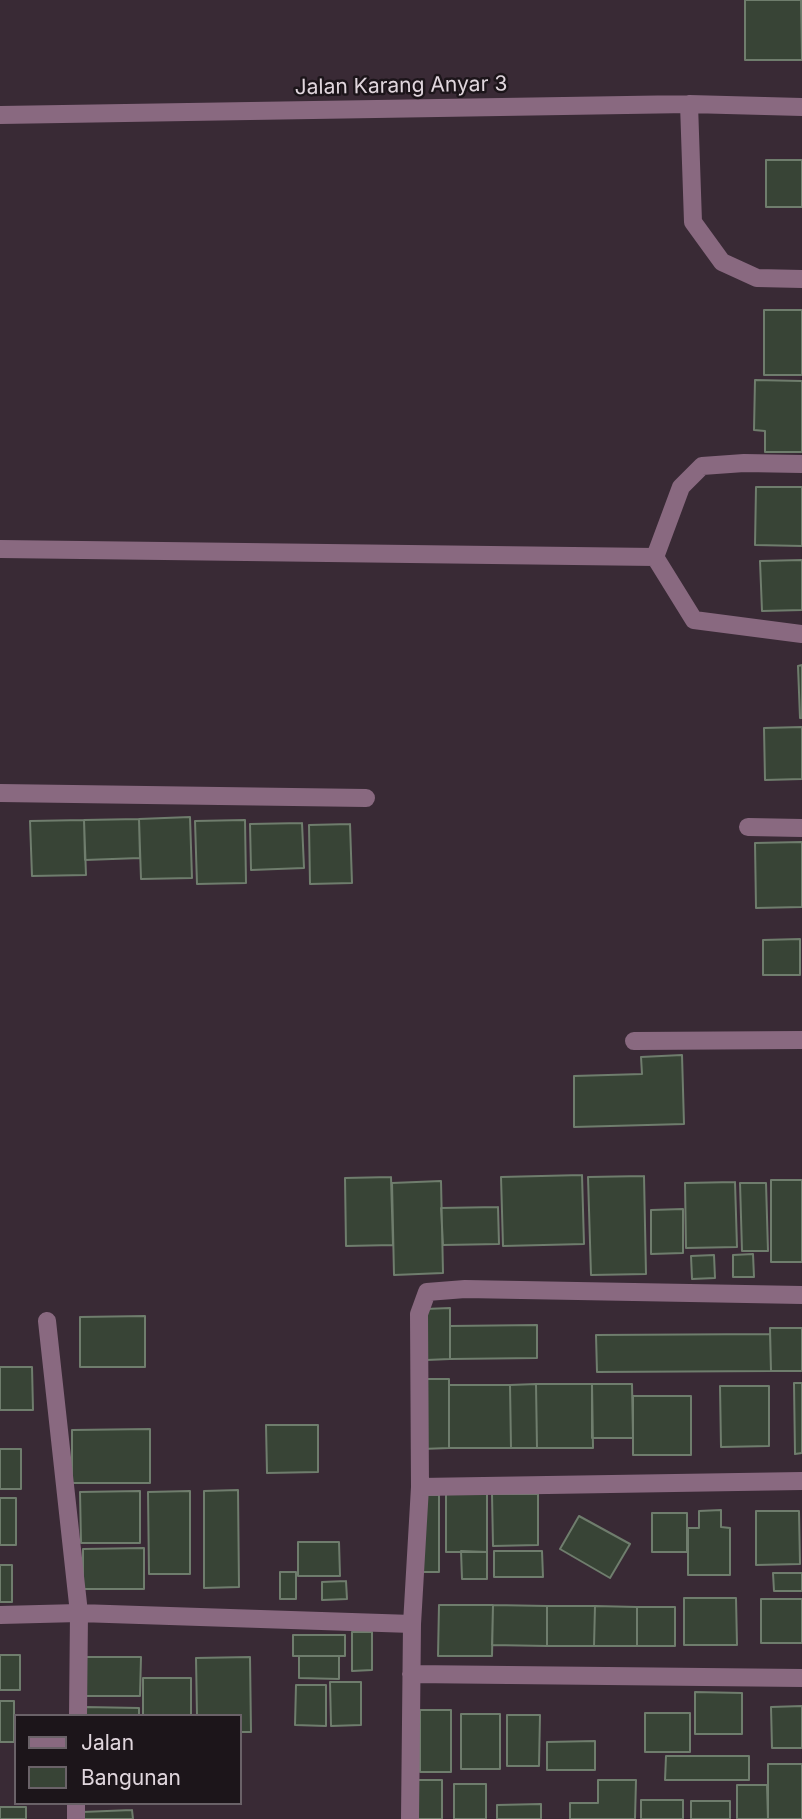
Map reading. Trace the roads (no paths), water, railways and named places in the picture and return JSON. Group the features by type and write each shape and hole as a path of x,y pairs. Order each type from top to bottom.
{"street":[{"name":"Jalan Karang Anyar 3","path":"0,115 690,104 802,107"},
{"path":"690,104 693,222 722,262 757,278 802,279"},
{"path":"655,557 681,487 702,466 744,463 802,464"},
{"path":"0,549 655,557"},
{"path":"655,557 694,620 802,634"},
{"path":"0,793 366,798"},
{"path":"748,827 802,828"},
{"path":"634,1041 802,1040"},
{"path":"410,1819 412,1624 420,1487 419,1314 427,1292 465,1289 802,1295"},
{"path":"47,1321 79,1613 78,1714"},
{"path":"420,1487 802,1480"},
{"path":"0,1615 79,1613 412,1624"},
{"path":"411,1674 802,1678"}]}
